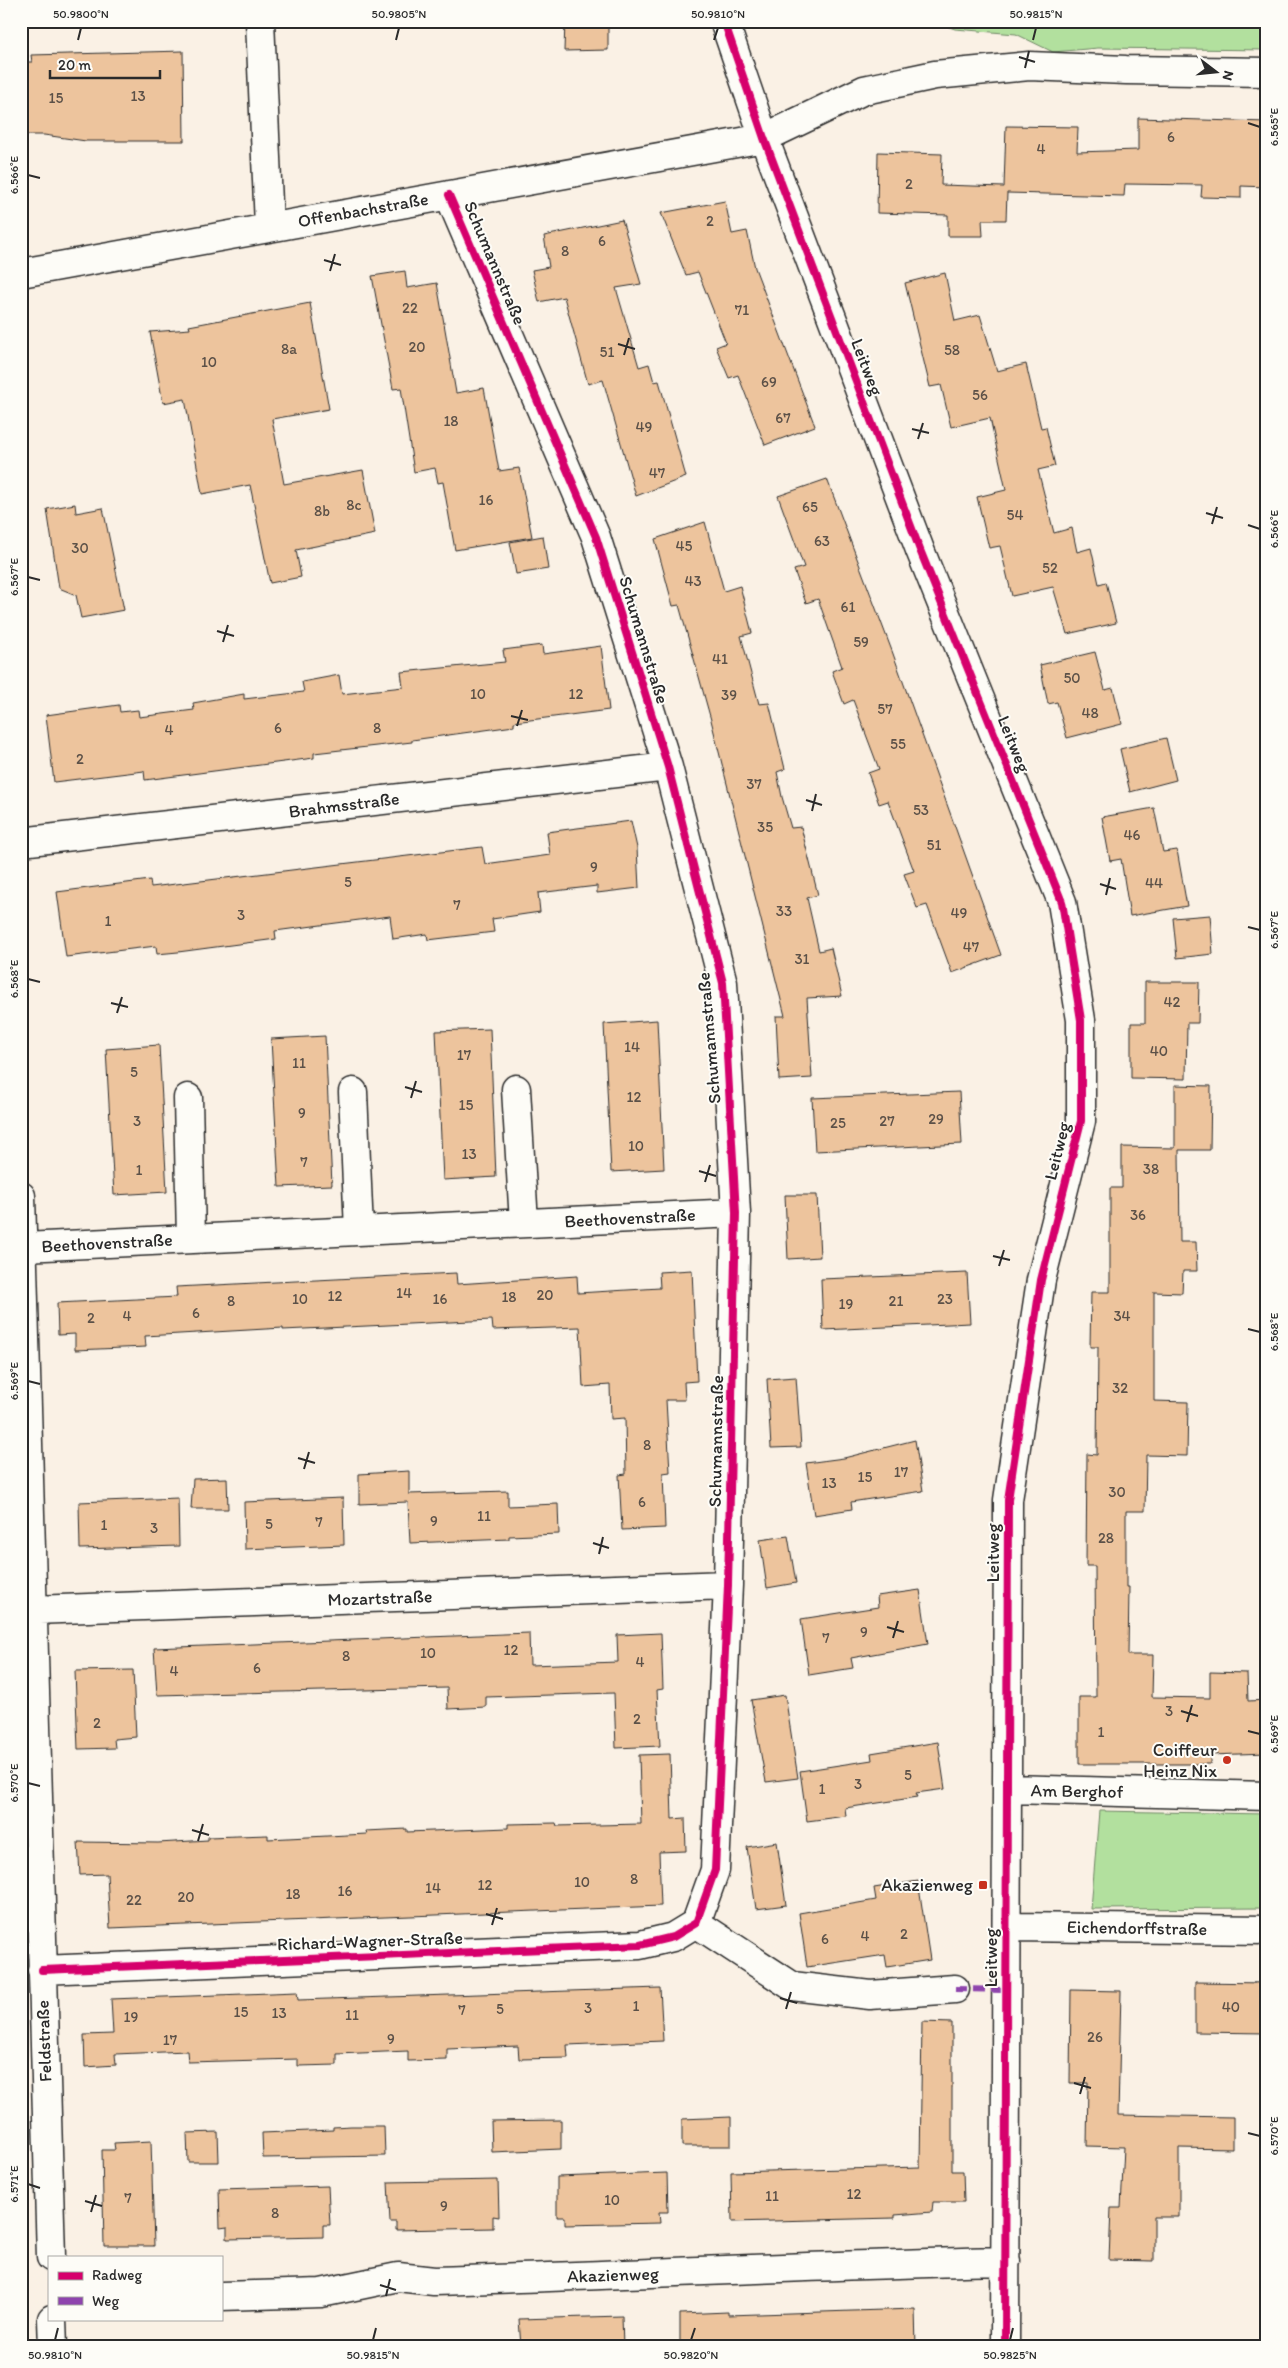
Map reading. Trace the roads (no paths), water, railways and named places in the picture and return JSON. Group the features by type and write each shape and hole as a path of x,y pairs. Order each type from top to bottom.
{"street":[{"path":"260,21 269,226"},
{"name":"Leitweg","path":"724,21 764,138 920,550 1062,902 1081,1020 1081,1120 1041,1280 1008,1500 1005,2347"},
{"name":"Offenbachstraße","path":"21,273 269,226 764,138 864,90 935,75 1029,66 1126,70 1267,72"},
{"name":"Schumannstraße","path":"449,194 596,536 668,767 723,983 736,1213 728,1585 715,1870 696,1924"},
{"name":"Brahmsstraße","path":"21,842 668,767"},
{"path":"516,1089 524,1223"},
{"path":"353,1092 359,1231"},
{"name":"Beethovenstraße","path":"188,1098 191,1239"},
{"name":"Feldstraße","path":"21,1196 24,1248 42,1970 32,2021 51,2256"},
{"name":"Beethovenstraße","path":"24,1248 736,1213"},
{"name":"Mozartstraße","path":"33,1610 728,1585"},
{"name":"Am Berghof","path":"1007,1789 1267,1796"},
{"path":"696,1924 792,1986 870,1995 955,1989"},
{"name":"Richard-Wagner-Straße","path":"42,1970 640,1945 673,1937 696,1924"},
{"name":"Eichendorffstraße","path":"1007,1927 1267,1930"},
{"name":"Akazienweg","path":"222,2296 321,2293 398,2277 454,2280 659,2274 836,2264 1006,2261"},
{"path":"52,2320 53,2347"}],"place":[{"name":"Coiffeur Heinz Nix","path":"1227,1760"},
{"name":"Akazienweg","path":"983,1885"}]}
